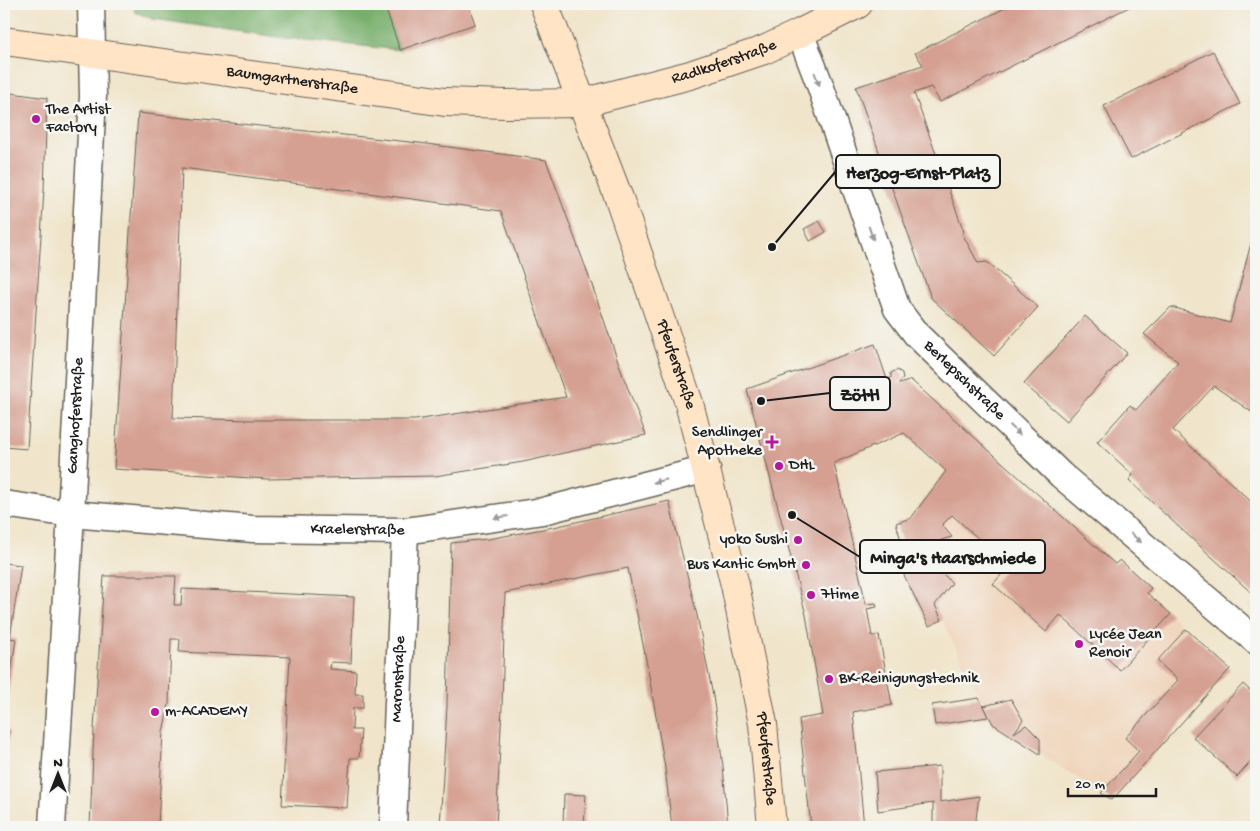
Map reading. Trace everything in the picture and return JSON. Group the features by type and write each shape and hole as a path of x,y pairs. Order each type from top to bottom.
{"main road":[{"name":"Pfeuferstraße","path":"544,4 620,201 689,404 736,585 763,724 772,827"},
{"name":"Radlkoferstraße","path":"582,103 690,75 764,50 858,4"},
{"name":"Baumgartnerstraße","path":"4,41 445,102 505,104 582,103"}],"street":[{"name":"Ganghoferstraße","path":"52,827 71,514 92,96 91,4"},
{"name":"Berlepschstraße","path":"800,34 820,85 897,309 916,334 1061,475 1256,642"},
{"name":"Kraelerstraße","path":"4,504 71,514 253,529 405,531 543,511 707,469"},
{"name":"Maronstraße","path":"393,827 405,531"}],"shaded area":[{"name":"Lycée Jean Renoir","path":"1000,461 1230,669 1112,800 993,724 912,559"}],"green space":[{"path":"133,4 384,4 400,50 277,37 153,19 135,12"}],"building":[{"path":"384,4 468,4 475,24 400,50"},
{"path":"1013,4 1135,4 940,102 931,87 914,93 964,232 962,233 978,263 987,262 1038,307 994,356 931,298 856,87 923,65 915,53"},
{"path":"1213,51 1240,104 1131,159 1104,106"},
{"path":"4,92 47,98 44,190 27,449 4,447"},
{"path":"138,113 419,143 546,160 646,435 523,462 435,476 267,479 114,469","holes":["182,168 501,211 566,397 415,420 173,418"]},
{"path":"819,221 826,232 810,241 804,229"},
{"path":"1256,224 1256,318 1253,329 1256,330 1256,415 1214,386 1173,430 1256,506 1256,597 1129,480 1133,475 1097,442 1130,405 1136,410 1178,362 1144,334 1171,307 1230,323"},
{"path":"1085,316 1127,353 1067,421 1024,384"},
{"path":"875,344 887,379 891,378 891,373 897,370 902,373 903,379 899,382 900,384 911,380 1115,564 1120,560 1151,588 1147,593 1171,614 1120,670 1060,615 1046,632 993,584 1009,566 952,515 942,525 952,537 941,540 936,549 935,559 939,570 952,583 935,605 942,620 929,626 899,565 912,559 909,550 904,551 896,523 911,518 946,471 904,433 834,463 866,604 876,603 877,607 867,609 872,636 879,635 892,705 853,712 864,827 811,827 799,719 823,715 806,615 747,389"},
{"path":"669,501 697,615 713,696 723,766 728,827 672,827 665,768 628,568 505,593 496,827 440,827 447,706 451,543 488,539 554,527"},
{"path":"4,563 21,565 10,638 16,639 5,712"},
{"path":"104,576 176,576 174,605 181,605 182,589 354,597 351,663 331,662 330,669 356,671 355,694 363,694 363,708 353,708 352,730 361,730 359,758 350,758 347,808 282,805 290,657 179,652 180,639 171,639 169,704 163,732 158,827 90,827"},
{"path":"1186,629 1230,669 1112,800 1101,793 1139,751 1125,738 1178,680 1157,661"},
{"path":"1243,684 1256,696 1256,756 1237,777 1193,737"},
{"path":"979,698 988,717 935,725 932,705"},
{"path":"1011,699 1023,720 1014,733 1026,725 1040,739 1040,754 993,724 984,706"},
{"path":"4,730 9,731 5,758 4,758"},
{"path":"940,766 940,802 979,796 975,827 933,827 933,803 878,811 875,772"},
{"path":"564,794 586,795 584,827 563,825"}],"place":[{"name":"The Artist Factory","path":"36,119"},
{"name":"Herzog-Ernst-Platz","path":"772,247"},
{"name":"Zöttl","path":"761,401"},
{"name":"Sendlinger Apotheke","path":"772,442"},
{"name":"DHL","path":"779,466"},
{"name":"Minga's Haarschmiede","path":"792,515"},
{"name":"yoko Sushi","path":"798,540"},
{"name":"Bus Kantic GmbH","path":"806,565"},
{"name":"7time","path":"811,595"},
{"name":"Lycée Jean Renoir","path":"1079,644"},
{"name":"BK-Reinigungstechnik","path":"829,679"},
{"name":"m-ACADEMY","path":"155,712"}]}
